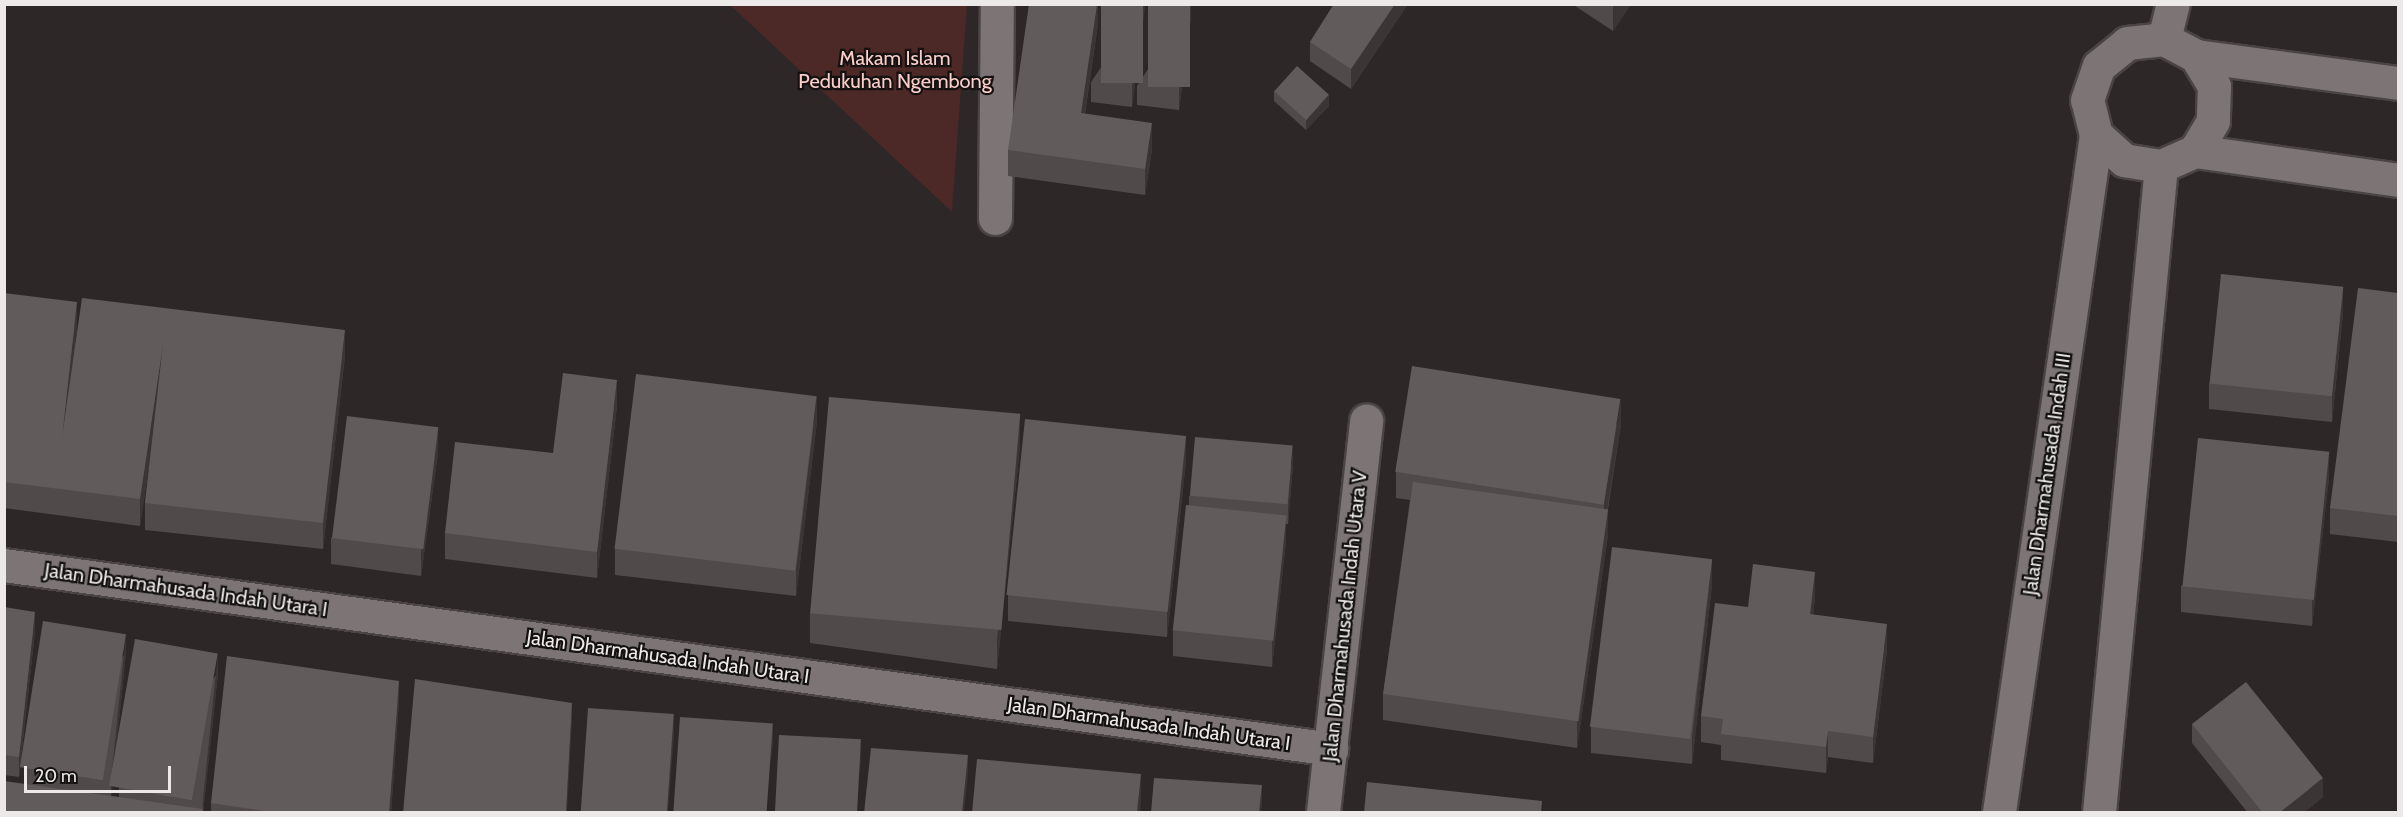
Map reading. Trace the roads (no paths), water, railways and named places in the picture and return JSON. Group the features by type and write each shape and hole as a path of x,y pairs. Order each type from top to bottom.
{"street":[{"path":"994,218 996,4"},
{"path":"2164,39 2173,4"},
{"path":"2398,83 2196,56 2164,39 2127,43 2099,66 2087,100 2096,135 2124,160 2161,166 2195,151 2398,180"},
{"path":"2195,151 2213,121 2214,86 2196,56"},
{"name":"Jalan Dharmahusada Indah III","path":"1999,813 2096,135"},
{"path":"2099,813 2161,166"},
{"name":"Jalan Dharmahusada Indah Utara V","path":"1323,813 1366,420"},
{"name":"Jalan Dharmahusada Indah Utara I","path":"4,564 1331,749"}],"park label":[{"name":"Makam Islam Pedukuhan Ngembong","path":"895,70"}]}
